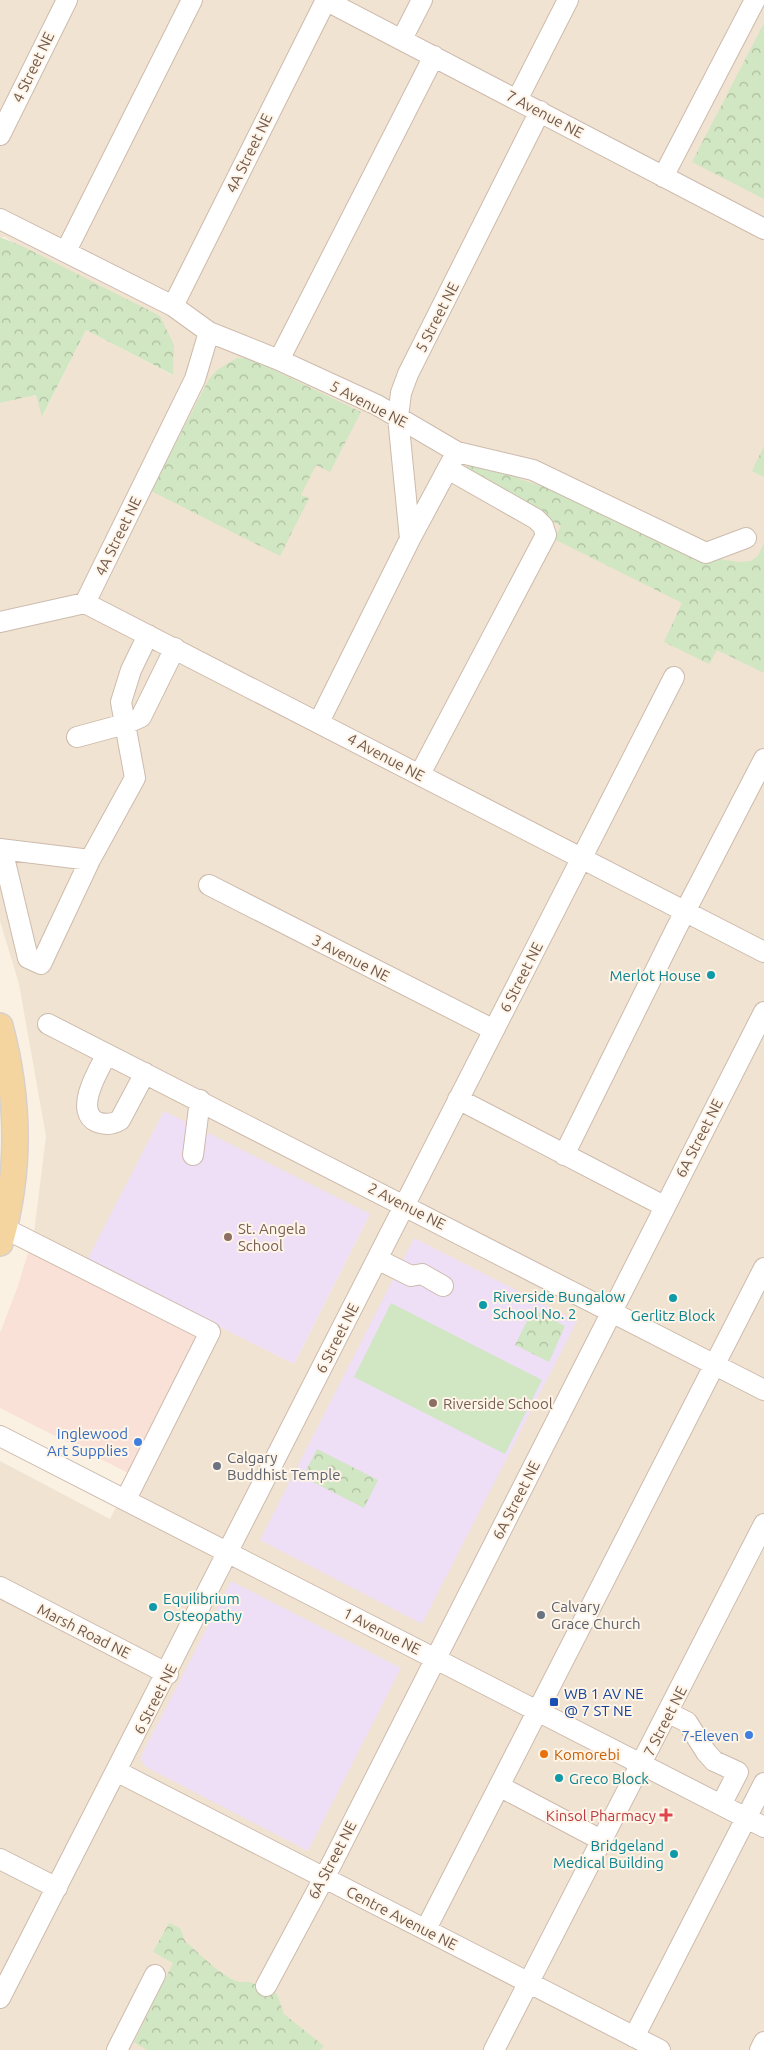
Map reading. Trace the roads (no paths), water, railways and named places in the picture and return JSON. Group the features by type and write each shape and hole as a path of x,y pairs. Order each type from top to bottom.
{"main road":[{"path":"0,1026 7,1054 15,1118 12,1194 2,1236"}],"street":[{"name":"4 Street NE","path":"0,135 67,0"},
{"path":"66,251 192,0"},
{"name":"7 Avenue NE","path":"326,0 764,229"},
{"name":"4A Street NE","path":"173,306 326,0"},
{"path":"402,39 422,0"},
{"path":"517,100 568,0"},
{"path":"663,176 755,0"},
{"path":"279,360 434,56"},
{"name":"5 Street NE","path":"410,539 398,417 401,393 408,374 540,111"},
{"name":"5 Avenue NE","path":"0,219 173,306 209,332 279,360 377,405 398,417 452,461 533,470 706,553 746,538"},
{"name":"4A Street NE","path":"85,603 195,379 209,332"},
{"path":"319,722 410,539 452,461 536,519 543,526 546,535 420,774"},
{"path":"0,622 85,603"},
{"name":"4 Avenue NE","path":"85,603 764,952"},
{"path":"90,860 1,849 28,958 41,964 90,860 135,778 120,702 131,670 148,635"},
{"path":"77,737 125,724 141,717 175,648"},
{"name":"6 Street NE","path":"0,1998 118,1772 404,1204 674,677"},
{"path":"564,1155 685,912 764,760"},
{"name":"3 Avenue NE","path":"208,885 494,1030"},
{"name":"6A Street NE","path":"266,1986 323,1878 764,1012"},
{"name":"2 Avenue NE","path":"48,1024 404,1204 764,1390"},
{"path":"107,1054 87,1101 87,1111 94,1120 104,1124 114,1124 120,1120 145,1073"},
{"path":"458,1098 664,1206"},
{"path":"193,1155 200,1100"},
{"path":"2,1236 210,1332 126,1499"},
{"path":"377,1259 411,1276 422,1274 443,1286"},
{"path":"426,1929 764,1268"},
{"name":"1 Avenue NE","path":"0,1436 228,1551 764,1827"},
{"name":"7 Street NE","path":"494,2050 642,1765 764,1524"},
{"name":"Marsh Road NE","path":"0,1587 168,1674"},
{"path":"668,1713 687,1722 714,1760 738,1772 721,1805"},
{"name":"Centre Avenue NE","path":"118,1772 660,2050"},
{"path":"634,2037 764,1783"},
{"path":"499,1786 602,1841"},
{"path":"0,1859 57,1888"},
{"path":"117,2050 155,1974"},
{"path":"760,2050 764,2042"}],"place":[{"name":"Merlot House","path":"711,975"},
{"name":"St. Angela School","path":"228,1237"},
{"name":"Gerlitz Block","path":"673,1298"},
{"name":"Riverside Bungalow School No. 2","path":"483,1305"},
{"name":"Riverside School","path":"433,1403"},
{"name":"Inglewood Art Supplies","path":"138,1442"},
{"name":"Calgary Buddhist Temple","path":"217,1466"},
{"name":"Equilibrium Osteopathy","path":"153,1607"},
{"name":"Calvary Grace Church","path":"541,1615"},
{"name":"WB 1 AV NE @ 7 ST NE","path":"554,1702"},
{"name":"7-Eleven","path":"749,1735"},
{"name":"Komorebi","path":"544,1754"},
{"name":"Greco Block","path":"559,1778"},
{"name":"Kinsol Pharmacy","path":"666,1815"},
{"name":"Bridgeland Medical Building","path":"674,1854"}]}
